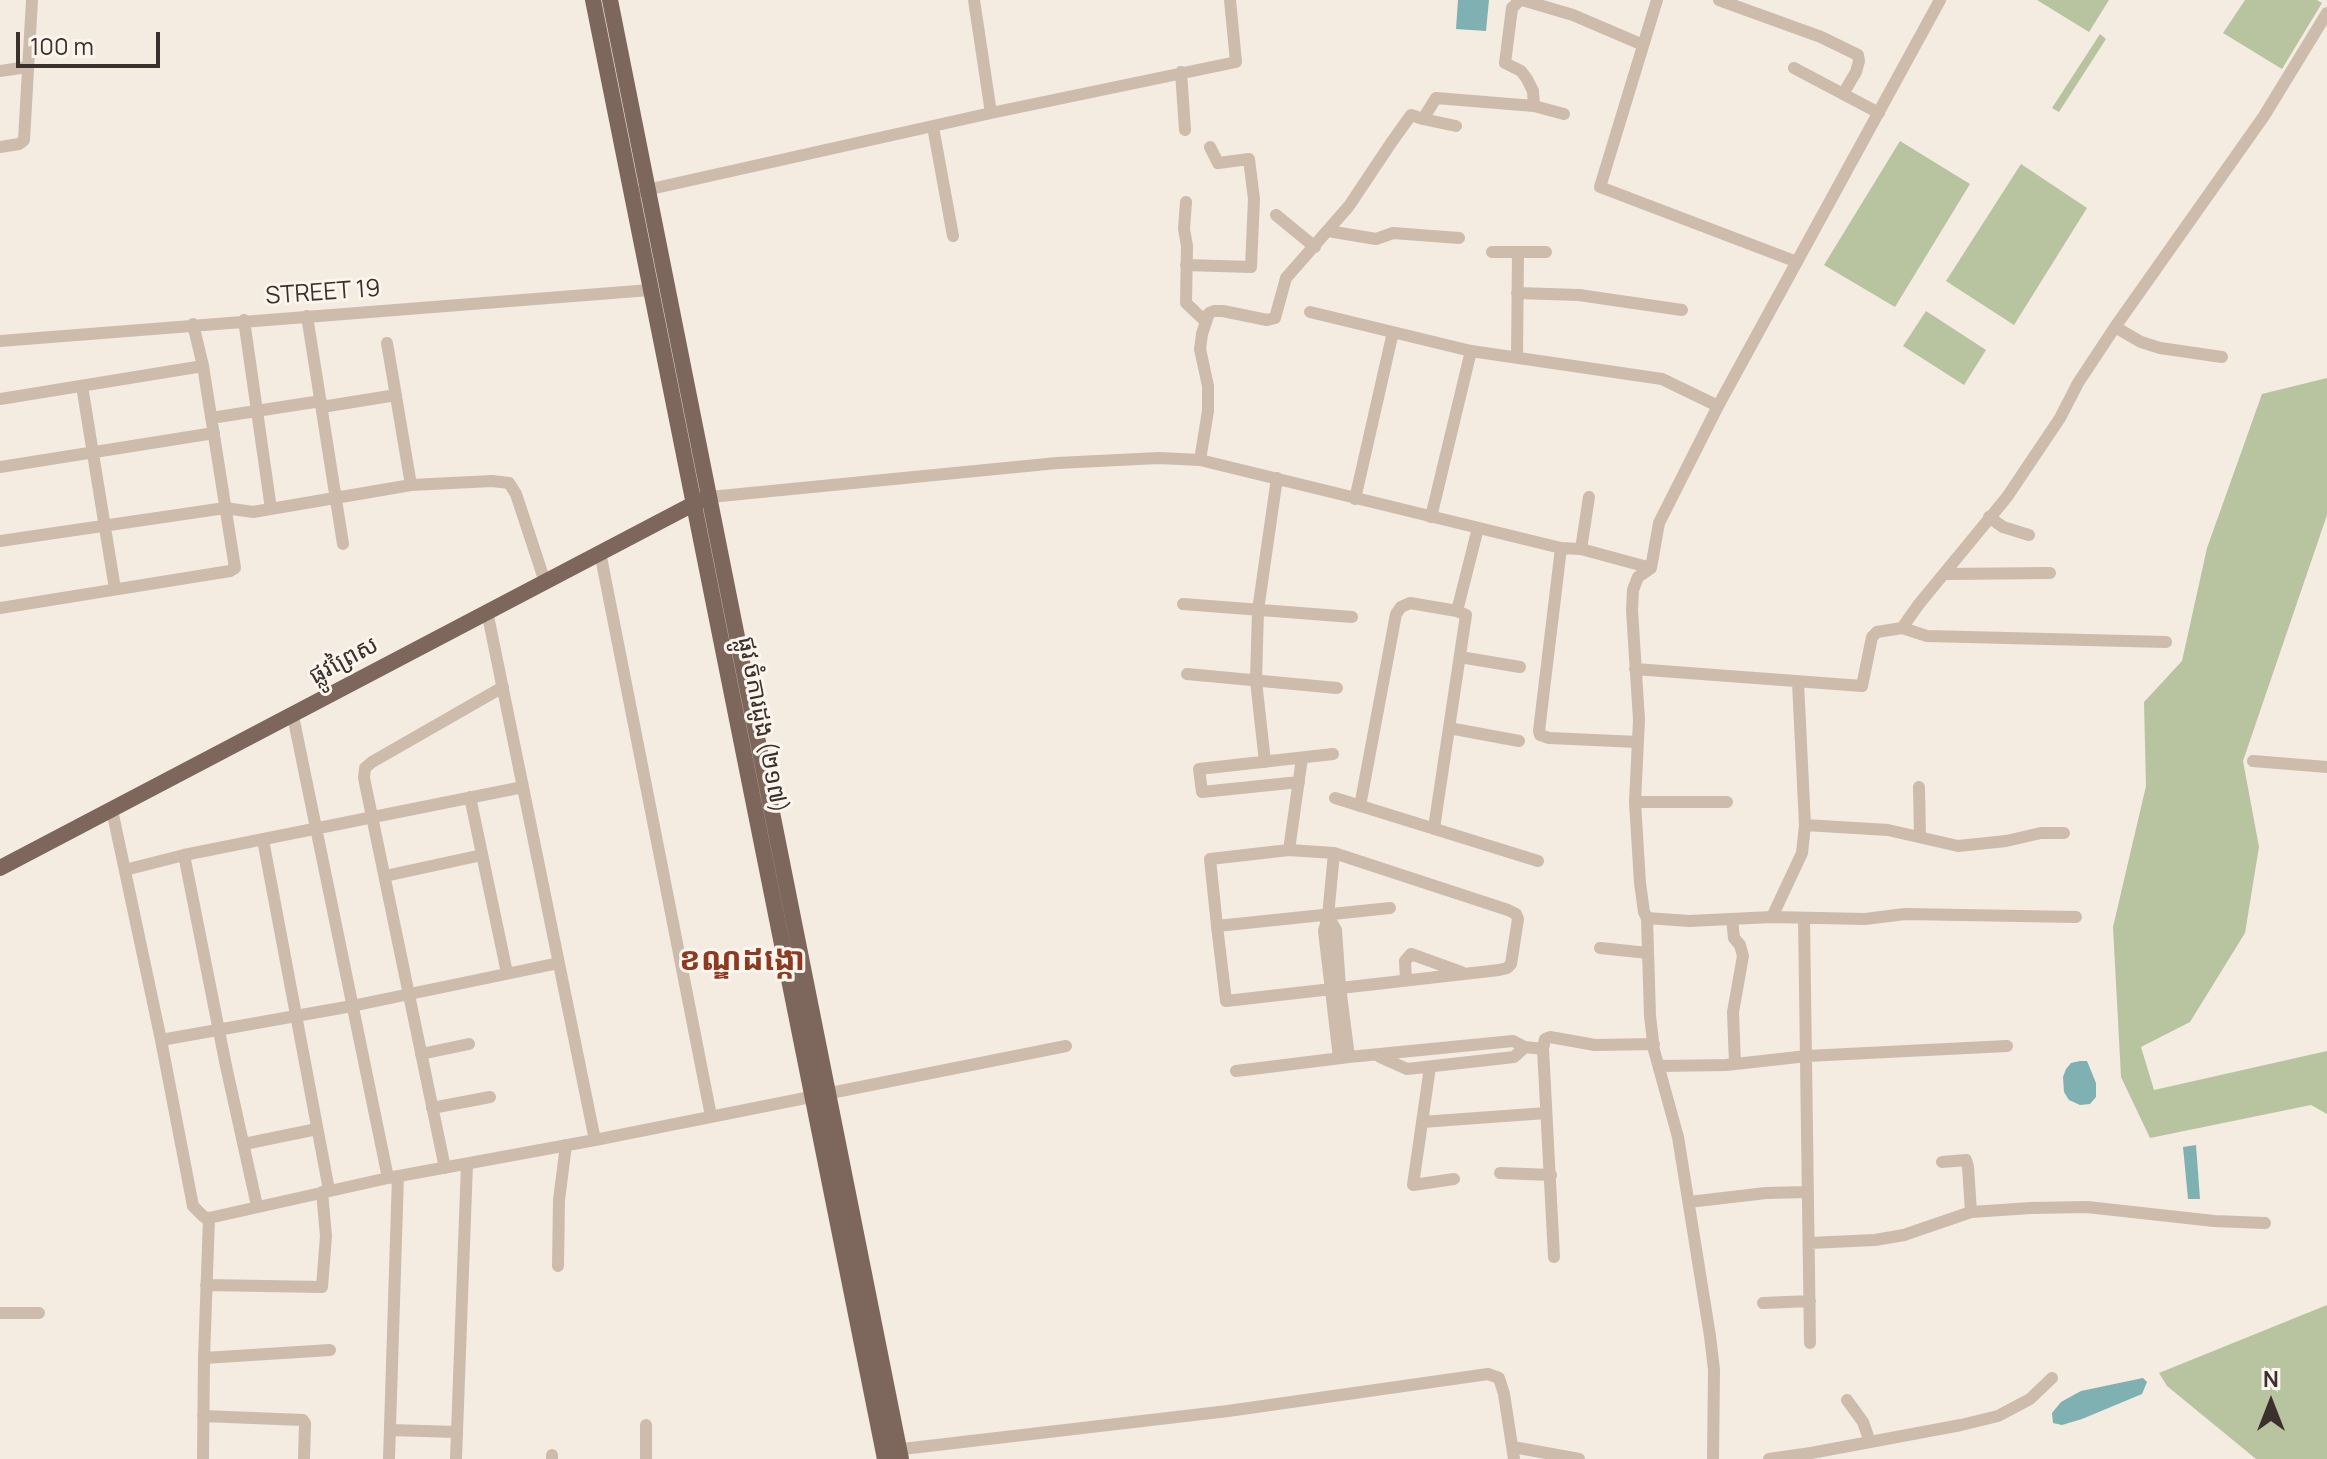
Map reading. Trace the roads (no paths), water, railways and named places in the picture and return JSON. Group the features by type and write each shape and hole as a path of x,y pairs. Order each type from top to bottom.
{"main road":[{"name":"ផ្លូវ ចំការដូង (២១៧)","path":"593,0 693,503 820,1095 892,1455"},
{"name":"ផ្លូវ ចំការដូង (២១៧)","path":"610,0 710,497 820,1095"},
{"name":"ផ្លូវព្រៃស","path":"0,868 693,503 710,497"}],"street":[{"path":"0,147 22,143 32,0"},
{"path":"974,0 991,113"},
{"path":"631,194 1236,62 1230,0"},
{"path":"1534,106 1533,91 1527,79 1521,71 1505,63 1512,8 1521,0 1573,15 1643,45"},
{"path":"1573,15 1577,0"},
{"path":"1657,0 1600,187 1797,262"},
{"path":"1719,0 1821,37 1858,55 1856,72 1843,94"},
{"path":"1713,1459 1714,1370 1678,1137 1659,1066 1650,1016 1647,918 1640,883 1635,802 1638,742 1633,590 1638,577 1651,568 1659,523 1718,406 1940,0"},
{"path":"1902,628 2007,497 2115,327 2264,116 2327,13"},
{"path":"0,71 27,67"},
{"path":"1794,68 1879,113"},
{"path":"1181,72 1185,130"},
{"path":"1423,119 1436,98 1534,106 1564,114"},
{"path":"1200,460 1208,411 1208,386 1200,349 1209,313 1214,311 1267,320 1275,318 1286,278 1349,206 1411,115 1456,126"},
{"path":"933,127 953,236"},
{"path":"1186,265 1251,267 1254,199 1249,159 1218,163 1210,147"},
{"path":"1186,202 1186,303 1205,321"},
{"path":"1276,215 1315,247"},
{"path":"1328,231 1376,239 1393,233 1459,238"},
{"path":"1492,252 1546,252"},
{"path":"1517,358 1518,252"},
{"name":"STREET 19","path":"0,341 650,290"},
{"path":"1517,293 1579,295 1682,310"},
{"path":"1310,312 1471,351 1662,379 1718,406"},
{"path":"307,316 343,544"},
{"path":"244,320 271,509"},
{"path":"0,608 235,568 203,366 193,324"},
{"path":"2115,327 2141,342 2160,348 2222,357"},
{"path":"1355,499 1393,332"},
{"path":"387,343 411,485"},
{"path":"1431,517 1471,351"},
{"path":"0,399 203,366"},
{"path":"82,386 115,589"},
{"path":"211,418 396,395"},
{"path":"0,467 214,433"},
{"path":"710,497 1057,463 1159,458 1200,460 1651,568"},
{"path":"1265,762 1256,681 1258,610 1277,478"},
{"path":"0,541 225,508 253,512 411,485 492,481 509,483 516,494 545,582"},
{"path":"1581,549 1589,497"},
{"path":"1989,517 2003,527 2029,535"},
{"path":"1457,611 1478,528"},
{"path":"1561,548 1540,735 1638,742"},
{"path":"600,552 711,1116"},
{"path":"1945,574 2050,573"},
{"path":"1360,806 1396,614 1401,607 1410,603 1457,611 1466,615 1434,828"},
{"path":"1183,604 1352,617"},
{"path":"487,611 595,1140"},
{"path":"1635,669 1862,686 1872,637 1877,632 1902,628 1927,636 2166,642"},
{"path":"1460,657 1520,667"},
{"path":"1187,674 1337,688"},
{"path":"1772,917 1802,853 1805,825 1798,683"},
{"path":"445,1168 364,778 365,768 503,687"},
{"path":"293,716 352,1006 393,1177 389,1459"},
{"path":"1449,728 1519,741"},
{"path":"1299,782 1202,792 1199,769 1333,754"},
{"path":"1289,850 1302,758"},
{"path":"2253,761 2327,767"},
{"path":"125,870 184,855 523,787"},
{"path":"1919,787 1920,837"},
{"path":"470,797 507,973"},
{"path":"1335,798 1538,861"},
{"path":"1635,802 1727,802"},
{"path":"112,810 193,1206 200,1215 209,1218 393,1177 1066,1046"},
{"path":"1805,825 1888,830 1958,846 2006,841 2041,833 2064,833"},
{"path":"206,1285 322,1287 326,1191 263,840"},
{"path":"1289,850 1334,853 1515,914 1518,920 1511,965 1505,969 1226,1001 1210,859 1289,850"},
{"path":"1334,853 1324,931 1344,1058"},
{"path":"184,855 257,1206"},
{"path":"385,876 482,855"},
{"path":"1217,926 1390,908"},
{"path":"1647,918 1689,921 1772,917 1865,919 1905,914 2076,917"},
{"path":"1804,918 1810,1343"},
{"path":"1732,919 1734,938 1743,956 1733,1012 1735,1064"},
{"path":"1600,948 1648,953"},
{"path":"1406,980 1405,961 1411,954 1464,974"},
{"path":"161,1040 352,1006 559,963"},
{"path":"1554,1257 1543,1049 1545,1039 1550,1037 1595,1045 1654,1044"},
{"path":"1236,1071 1513,1041 1525,1047 1543,1049"},
{"path":"421,1054 469,1044"},
{"path":"1659,1066 2007,1046"},
{"path":"1376,1055 1407,1069 1514,1057 1525,1047"},
{"path":"1430,1067 1413,1185 1454,1179"},
{"path":"432,1108 490,1097"},
{"path":"1422,1122 1546,1113"},
{"path":"244,1144 317,1129"},
{"path":"558,1266 559,1200 566,1145"},
{"path":"1942,1162 1966,1160 1971,1212"},
{"path":"456,1459 467,1164"},
{"path":"1500,1173 1551,1175"},
{"path":"1689,1202 1766,1193 1808,1192"},
{"path":"1809,1243 1875,1240 1904,1235 1971,1212 2031,1208 2087,1207 2214,1221 2265,1223"},
{"path":"203,1459 209,1218"},
{"path":"1763,1303 1810,1301"},
{"path":"0,1313 39,1313"},
{"path":"204,1358 330,1350"},
{"path":"892,1455 1488,1374 1499,1378 1513,1453 1579,1459"},
{"path":"1769,1459 1998,1416 2030,1399 2052,1378"},
{"path":"1847,1400 1863,1422 1870,1442"},
{"path":"203,1416 303,1420 304,1459"},
{"path":"646,1425 646,1459"},
{"path":"390,1430 457,1432"}],"water":[{"path":"1458,0 1489,0 1486,31 1456,29"},
{"path":"2087,1061 2096,1083 2096,1097 2090,1104 2080,1105 2069,1100 2064,1092 2066,1069 2071,1063"},
{"path":"2196,1145 2200,1199 2188,1199 2183,1147"},
{"path":"2143,1378 2147,1382 2142,1394 2082,1419 2062,1425 2053,1423 2052,1413 2061,1402 2081,1391"}],"district":[{"name":"ខណ្ឌដង្កោ","path":"742,961"}]}
